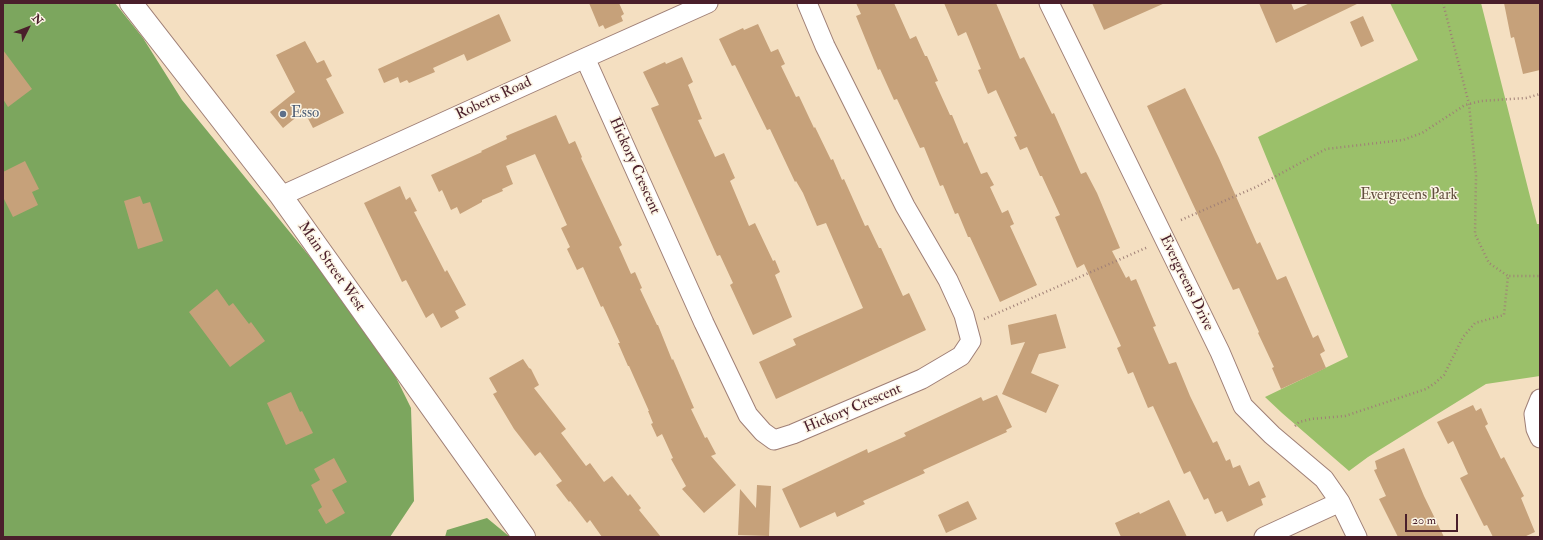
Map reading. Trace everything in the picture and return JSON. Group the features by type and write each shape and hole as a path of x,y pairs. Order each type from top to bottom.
{"main road":[{"name":"Main Street West","path":"131,3 281,196 524,537"}],"street":[{"name":"Roberts Road","path":"281,196 708,3"},
{"name":"Hickory Crescent","path":"585,58 704,323 748,414 763,432 774,440 793,434 922,379 961,356 971,341 964,315 948,280 905,206 825,46 807,3"},
{"name":"Evergreens Drive","path":"1049,3 1220,352 1243,406 1272,435 1324,479 1340,502 1357,537"},
{"path":"1540,399 1534,414 1536,429 1540,438"},
{"path":"1264,537 1340,502"}],"path":[{"path":"1443,3 1469,104 1476,176 1474,234 1489,263 1508,276 1540,276"},
{"path":"1181,220 1256,187 1326,149 1403,140 1422,134 1465,105 1481,101 1526,98 1540,94"},
{"path":"978,322 1154,244"},
{"path":"1295,426 1299,422 1310,418 1345,416 1416,393 1435,383 1444,375 1463,337 1474,323 1504,315 1508,276"}],"green space":[{"path":"3,3 115,3 143,38 182,100 377,339 411,408 414,501 390,537 3,537"},
{"name":"Evergreens Park","path":"1390,3 1481,3 1537,224 1540,224 1540,376 1486,384 1368,457 1349,471 1265,397 1348,357 1258,137 1418,60"},
{"path":"487,518 510,537 445,537 447,530"}],"building":[{"path":"589,3 619,3 624,14 621,16 623,21 605,29 603,25 599,27"},
{"path":"856,3 894,3 910,39 916,36 925,56 927,56 938,81 935,82 950,115 952,115 964,144 967,142 981,174 987,172 994,185 990,187 1002,213 1008,210 1014,224 1010,226 1037,285 1000,302 958,213 955,214 943,185 940,186 924,147 920,148 897,99 894,100 880,69 878,70 856,16 861,14"},
{"path":"944,3 996,3 1020,59 1024,57 1052,114 1054,113 1081,174 1086,172 1097,193 1120,248 1112,251 1126,278 1129,276 1131,281 1136,279 1156,326 1153,327 1169,364 1176,362 1190,396 1213,443 1217,441 1226,461 1230,459 1233,468 1240,465 1249,486 1259,481 1266,497 1261,499 1263,505 1227,522 1222,511 1215,514 1208,498 1204,500 1190,471 1184,474 1153,406 1148,408 1133,372 1128,374 1117,348 1121,346 1084,264 1077,268 1055,217 1060,215 1042,176 1040,176 1027,147 1020,150 1014,137 1017,136 996,90 988,94 978,70 981,69 966,32 958,36"},
{"path":"1092,3 1165,3 1104,30"},
{"path":"1259,3 1291,3 1294,10 1310,3 1359,3 1276,43"},
{"path":"1504,3 1540,3 1540,70 1523,74 1514,37 1511,38"},
{"path":"499,14 511,41 467,61 464,54 433,68 435,72 409,83 407,80 400,83 398,77 384,83 378,69"},
{"path":"1363,16 1374,41 1361,47 1350,22"},
{"path":"758,24 771,52 778,49 785,64 781,66 796,97 799,96 831,160 833,159 842,180 844,179 865,226 868,225 879,248 881,248 903,296 909,293 926,330 776,399 759,362 796,345 793,339 863,308 826,223 817,226 803,193 796,181 795,182 770,129 767,130 735,65 732,66 719,39 743,28 744,30"},
{"path":"305,41 317,63 324,60 332,76 326,79 344,113 313,128 304,111 283,128 270,112 295,92 276,55"},
{"path":"3,50 32,89 8,107 3,99"},
{"path":"682,57 693,82 688,85 702,119 698,120 715,157 724,153 735,178 730,181 749,226 755,223 773,261 775,260 780,272 775,275 792,317 753,335 730,285 733,283 720,255 717,256 651,108 659,105 643,72 665,62 666,64"},
{"path":"1185,88 1219,158 1257,244 1260,242 1277,280 1286,276 1313,338 1318,335 1325,351 1320,354 1326,368 1281,389 1272,368 1274,367 1239,288 1233,290 1147,106"},
{"path":"556,115 569,144 575,141 582,157 581,158 622,245 619,247 631,274 635,272 642,288 640,289 658,325 694,408 691,409 705,438 707,437 716,454 711,456 736,485 704,513 682,489 686,486 671,459 673,458 662,434 657,437 651,424 653,423 649,411 603,306 601,307 583,267 577,270 567,249 570,247 561,228 567,225 535,154 506,166 513,184 502,189 503,191 482,200 482,202 460,214 457,207 451,210 442,190 439,192 431,175 507,139 506,136"},
{"path":"25,161 39,189 32,192 38,205 13,217 3,197 3,172"},
{"path":"400,186 406,200 410,197 417,211 414,212 445,272 447,270 466,305 455,311 459,318 441,328 433,313 426,318 406,280 402,282 364,203"},
{"path":"140,196 143,204 150,202 163,241 138,249 124,201"},
{"path":"217,289 229,306 233,303 249,324 251,322 265,341 230,367 189,312"},
{"path":"1056,314 1066,348 1039,354 1031,373 1059,385 1046,413 1002,394 1025,342 1011,345 1008,325"},
{"path":"523,359 531,369 539,385 534,388 566,429 561,433 586,466 590,463 604,482 612,476 628,496 630,494 641,508 639,510 661,537 602,537 590,520 587,523 570,501 569,502 556,485 562,481 540,452 535,456 514,429 493,394 497,392 489,378"},
{"path":"291,392 300,412 302,411 313,433 286,445 267,403"},
{"path":"997,395 1012,427 1006,430 1007,432 923,470 925,473 863,501 865,504 837,517 835,512 800,528 782,489 867,449 868,453 906,436 904,433 981,397 983,401"},
{"path":"1473,405 1476,411 1481,408 1488,424 1485,426 1501,459 1504,457 1524,496 1521,498 1535,532 1524,537 1493,537 1487,525 1484,526 1460,478 1468,474 1453,441 1448,444 1437,422"},
{"path":"1404,448 1424,496 1444,537 1398,537 1379,499 1386,496 1374,470 1377,469 1375,461"},
{"path":"334,458 347,482 332,490 345,513 326,524 318,510 322,507 311,485 320,480 314,469"},
{"path":"757,485 771,486 769,536 738,535 740,489 756,508"},
{"path":"1169,500 1187,537 1121,537 1115,523 1139,512 1140,514"},
{"path":"968,501 977,519 946,533 938,515"}],"place":[{"name":"Esso","path":"283,114"}]}
